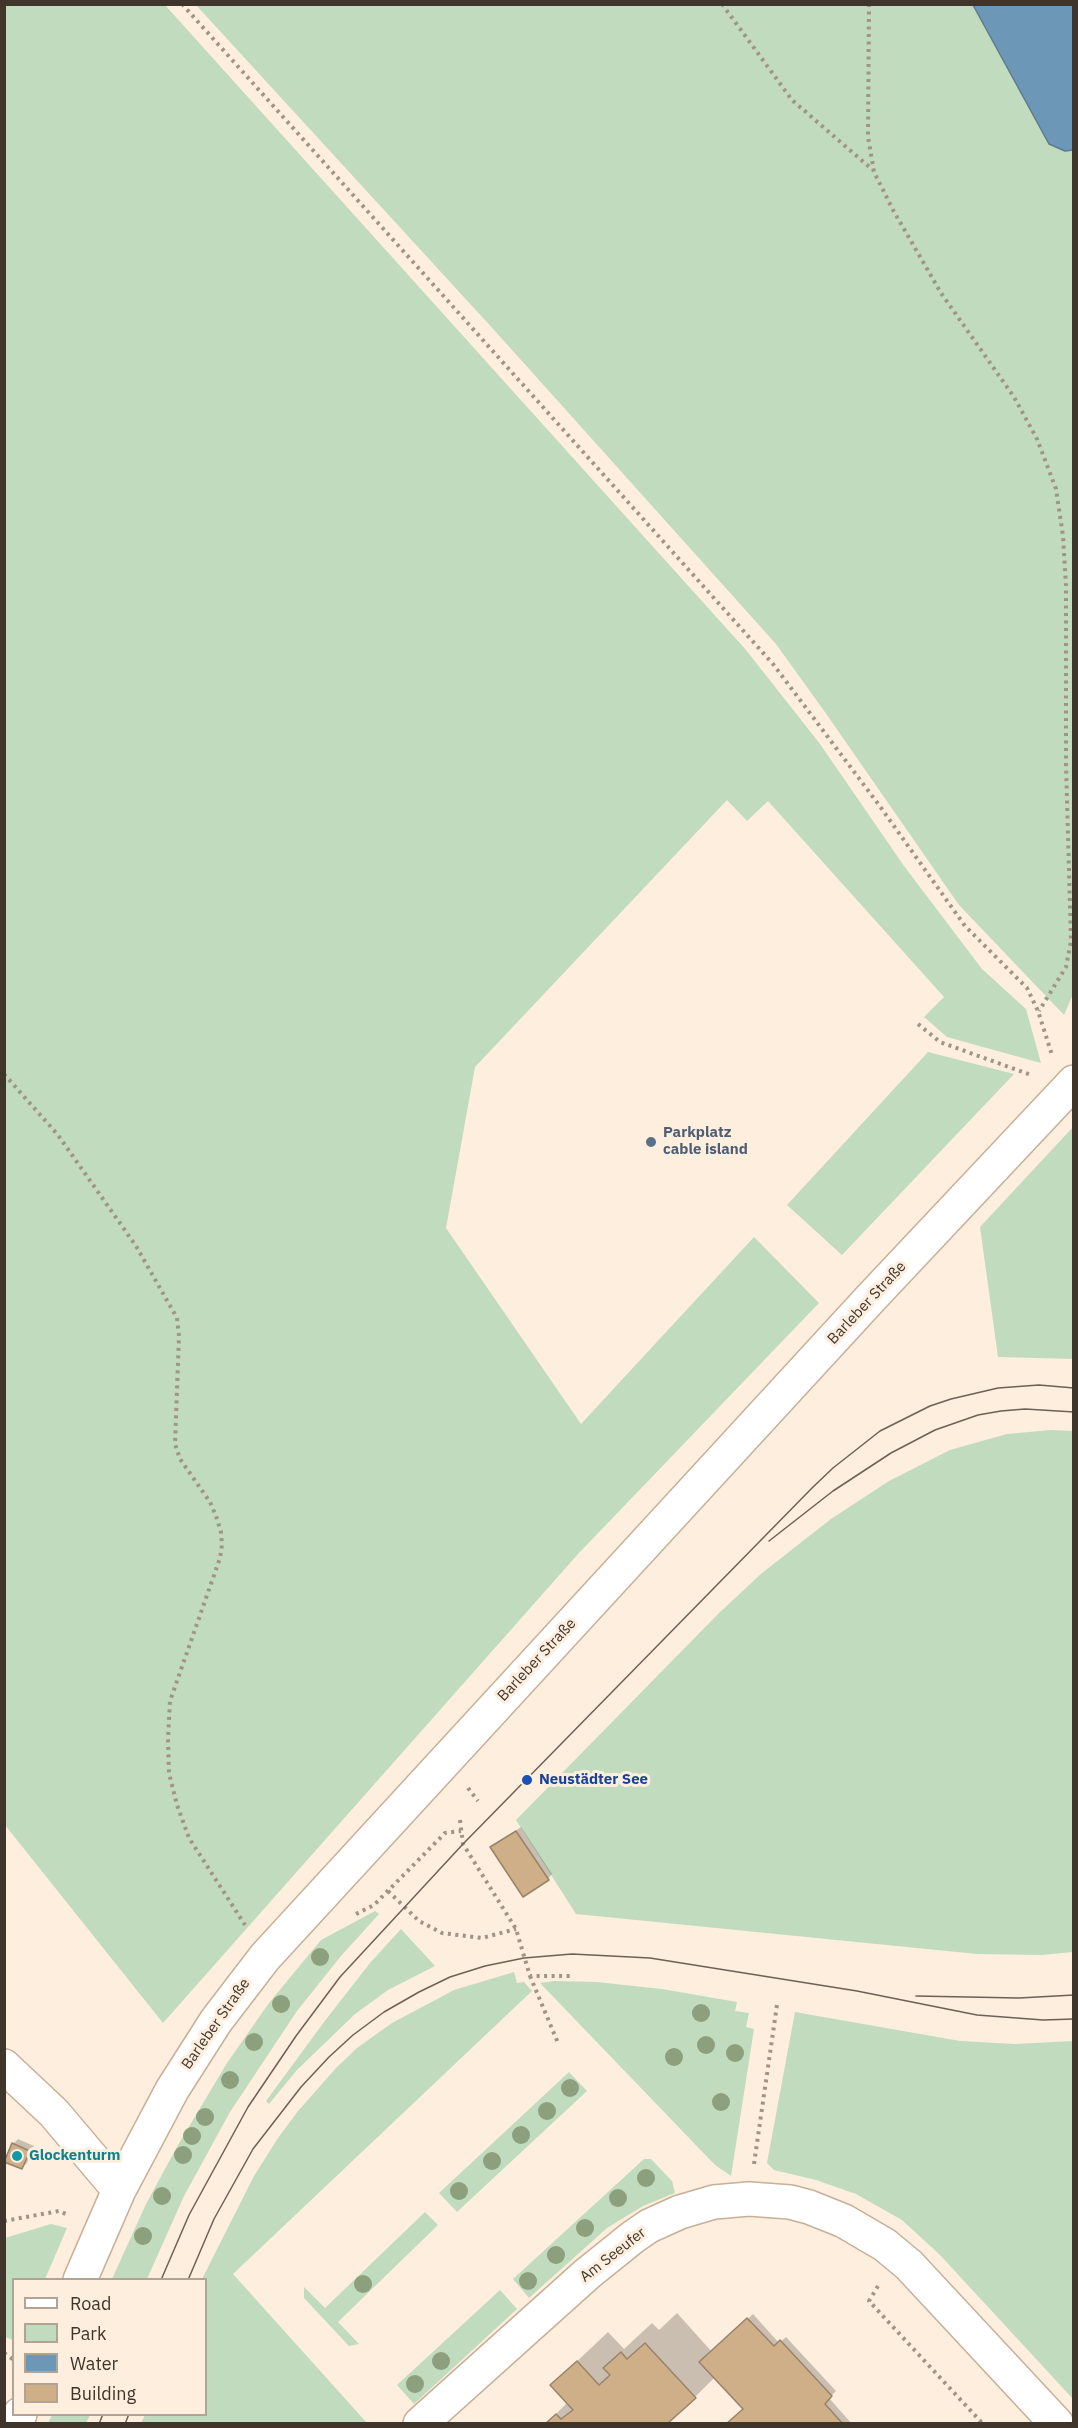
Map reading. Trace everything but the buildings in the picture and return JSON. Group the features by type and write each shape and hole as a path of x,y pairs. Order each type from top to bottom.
{"street":[{"name":"Barleber Straße","path":"81,2278 119,2190 172,2090 216,2021 265,1956 861,1309 1065,1080"},
{"path":"4,2066 54,2113 119,2190"},
{"name":"Am Seeufer","path":"420,2424 587,2274 649,2226 680,2212 714,2202 749,2199 790,2202 828,2214 872,2236 897,2254 1057,2424"}],"path":[{"path":"182,4 773,664 879,805 965,926 1027,988 1065,1080 1042,1079 940,1042 918,1024"},
{"path":"722,4 792,100 874,172"},
{"path":"869,4 868,137 874,172 941,293 1014,397 1037,439 1056,489 1063,536 1066,586 1066,764 1071,940 1066,967 1038,1011"},
{"path":"4,1074 58,1135 136,1246 175,1312 179,1336 176,1444 180,1459 210,1502 221,1532 222,1545 220,1558 170,1701 169,1773 189,1838 265,1956"},
{"path":"460,1820 463,1844 516,1929 530,1976 558,2043"},
{"path":"352,1916 374,1905 445,1833 461,1831"},
{"path":"388,1891 419,1921 442,1933 482,1938 516,1929"},
{"path":"530,1976 570,1976"},
{"path":"749,2199 777,2005"},
{"path":"4,2221 59,2211 78,2218"},
{"path":"897,2254 869,2301 983,2424"}],"green space":[{"path":"5,4 165,5 746,650 820,744 904,866 982,969 1026,1009 1041,1063 947,1037 924,1017 944,997 768,801 747,821 727,800 475,1067 446,1228 581,1424 754,1237 819,1303 578,1554 163,2023 5,1825"},
{"path":"196,5 973,5 1049,144 1065,151 1073,150 1074,992 1064,1015 959,905 776,644 495,331"},
{"path":"928,1052 1014,1074 842,1255 787,1205"},
{"path":"1073,1127 1073,1359 998,1357 980,1227"},
{"path":"1051,1430 1074,1431 1073,1952 1041,1955 977,1954 576,1914 516,1820 719,1613 762,1573 831,1519 889,1481 950,1450 1007,1434"},
{"path":"375,1911 379,1914 341,1956 297,2011 230,2112 184,2196 147,2278 112,2278 146,2204 227,2063 269,2003 321,1940"},
{"path":"401,1929 435,1966 388,1990 355,2014 297,2070 269,2104 266,2101 324,2022 370,1963"},
{"path":"514,1972 517,1983 524,1982 532,1991 233,2274 367,2423 141,2423 144,2416 207,2416 207,2278 203,2278 254,2176 278,2138 298,2111 357,2048 392,2023 454,1990"},
{"path":"596,1982 662,1989 737,2002 735,2011 749,2013 746,2027 754,2029 731,2176 715,2165 540,1983"},
{"path":"795,2012 960,2041 1015,2044 1073,2041 1073,2399 940,2255 902,2220 856,2194 816,2180 774,2170 767,2163"},
{"path":"569,2072 587,2091 457,2212 439,2193"},
{"path":"644,2159 651,2159 672,2181 675,2193 643,2206 607,2228 529,2298 513,2279"},
{"path":"425,2212 438,2225 338,2322 359,2344 349,2346 304,2298 304,2287 325,2308"},
{"path":"51,2224 67,2228 45,2278 12,2278 12,2340 5,2337 5,2238"},
{"path":"500,2290 517,2309 414,2404 397,2385"},
{"path":"51,2416 90,2416 86,2423 48,2423"}],"water":[{"path":"973,5 1073,5 1073,150 1065,151 1049,144"}],"tram line":[{"path":"162,2278 189,2215 248,2107 296,2036 340,1977 463,1844 813,1487 880,1431 930,1406 998,1388 1039,1385 1074,1388"},
{"path":"769,1541 833,1491 891,1453 935,1430 978,1415 1001,1411 1025,1409 1074,1412"},
{"path":"189,2278 214,2219 253,2149 301,2087 329,2057 353,2035 384,2012 450,1977 485,1966 524,1958 572,1954 650,1958 857,1991 977,2015 1043,2020 1074,2019"},
{"path":"916,1996 1019,1998 1074,1995"},
{"path":"99,2424 102,2416"},
{"path":"125,2424 128,2416"}],"place":[{"name":"Parkplatz cable island","path":"651,1142"},
{"name":"Neustädter See","path":"527,1780"},
{"name":"Glockenturm","path":"17,2156"}]}
